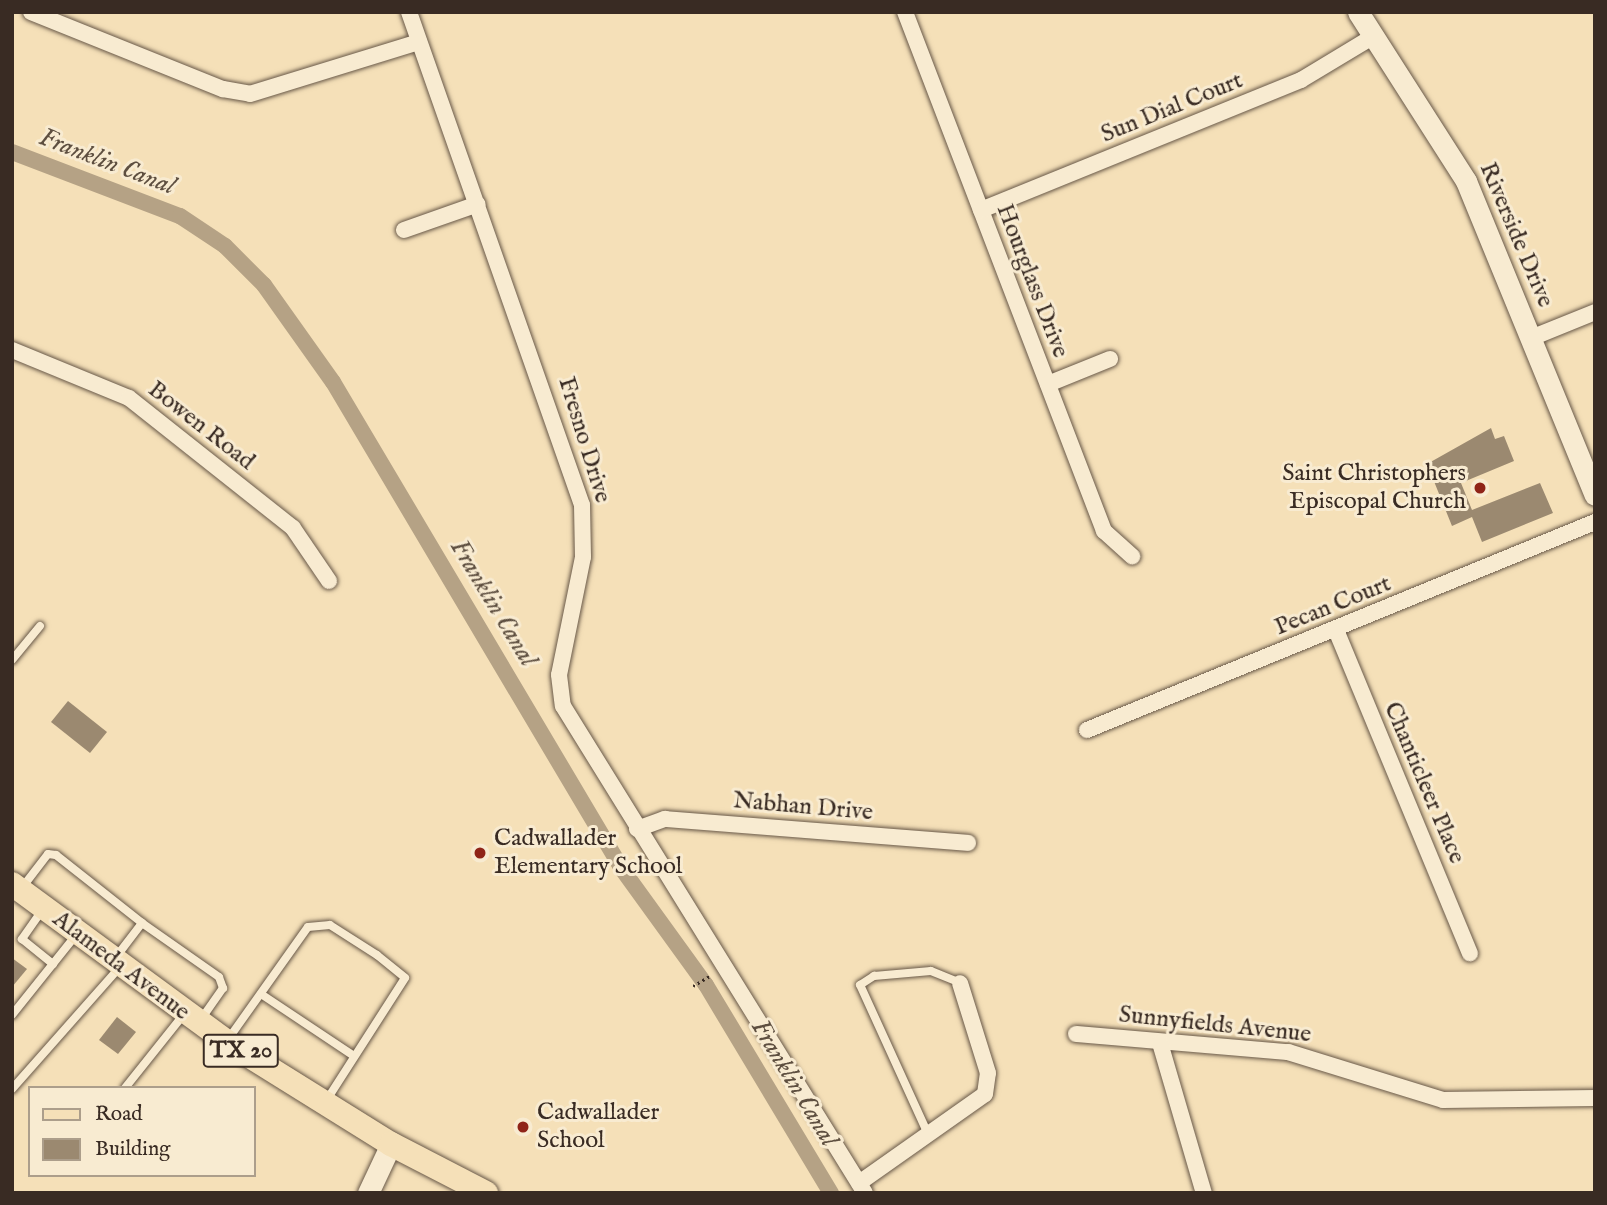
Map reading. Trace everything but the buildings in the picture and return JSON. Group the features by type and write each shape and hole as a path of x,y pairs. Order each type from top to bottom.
{"main road":[{"name":"Alameda Avenue","path":"15,887 116,965 227,1042 391,1144 486,1193"}],"street":[{"name":"Fresno Drive","path":"409,12 582,505 583,557 559,675 563,706 862,1188"},
{"name":"Hourglass Drive","path":"905,12 1104,531 1132,556"},
{"name":"Riverside Drive","path":"1358,12 1466,181 1595,495"},
{"path":"34,13 223,89 250,94 419,42"},
{"name":"Sun Dial Court","path":"981,210 1301,80 1374,36"},
{"path":"404,230 478,204"},
{"path":"1531,338 1595,312"},
{"name":"Bowen Road","path":"12,350 129,398 293,528 329,581"},
{"path":"1048,384 1110,359"},
{"name":"Pecan Court","path":"1087,730 1336,631 1595,522"},
{"name":"Chanticleer Place","path":"1336,631 1470,954"},
{"name":"Nabhan Drive","path":"637,829 665,819 968,843"},
{"path":"862,1188 929,1137 973,1108 987,1088 960,983"},
{"name":"Sunnyfields Avenue","path":"1076,1034 1311,1056 1443,1100 1595,1098"},
{"path":"1160,1043 1204,1193"},
{"path":"368,1193 391,1144"}],"lane":[{"path":"12,660 40,626"},
{"path":"15,887 48,854 56,855 142,923 219,977 223,988 127,1086"},
{"path":"44,908 17,940 53,964"},
{"path":"227,1042 295,939 320,922 397,968 405,978 396,996 324,1104"},
{"path":"12,1089 116,965 142,923"},
{"path":"12,1015 77,934"},
{"path":"929,1137 860,985 874,976 931,971 960,983"},
{"path":"261,994 354,1056"}],"path":[{"path":"693,986 713,974"}],"waterway":[{"name":"Franklin Canal","path":"12,152 180,216 225,246 264,285 333,382 622,869 706,985 831,1193"}],"place":[{"name":"Saint Christophers Episcopal Church","path":"1480,488"},
{"name":"Cadwallader Elementary School","path":"480,853"},
{"name":"Cadwallader School","path":"523,1127"}]}
